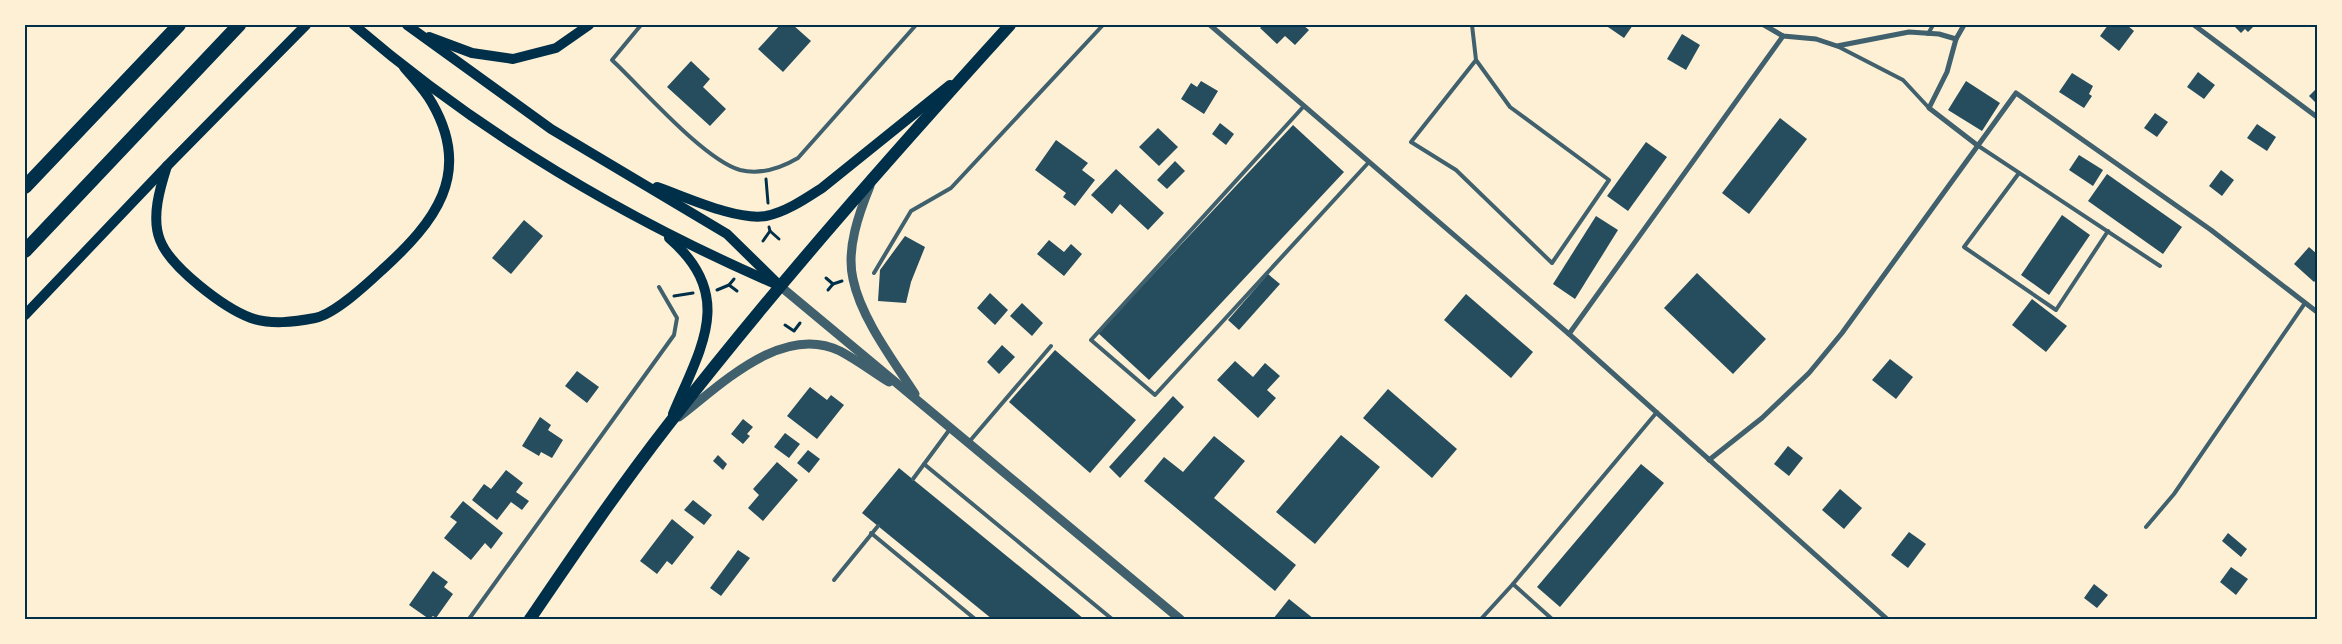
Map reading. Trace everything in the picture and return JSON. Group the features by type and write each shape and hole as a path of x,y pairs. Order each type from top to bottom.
{"highway":[{"path":"25,187 179,25"},
{"path":"25,251 239,25"}],"main road":[{"path":"25,315 167,166 306,25"},
{"path":"354,25 404,67 536,160 659,229 780,286"},
{"path":"411,28 472,53 513,59 556,48 589,25"},
{"path":"530,619 600,517 668,425 780,286 874,175 1010,25"},
{"path":"411,28 551,129 727,234 780,286"},
{"path":"167,166 160,190 157,219 160,241 179,268 215,298 251,318 281,323 317,318 354,295 402,252 432,217 445,189 451,162 446,136 432,102 404,67"},
{"path":"636,179 738,215 768,216 801,202 822,188 970,69"},
{"path":"659,229 683,250 698,269 706,292 708,311 705,337 668,425"}],"street":[{"path":"1210,25 1569,334 1887,619"},
{"path":"1764,25 1783,36 1816,39 1837,46 1909,32 1956,40"},
{"path":"1964,25 1956,40 1947,72 1929,108 1977,144"},
{"path":"2194,25 2317,117"},
{"path":"1569,334 1783,36"},
{"path":"1709,460 1762,418 1809,372 1836,340 1916,233 1977,144 2016,93 2212,230 2317,312"},
{"path":"874,175 861,207 855,235 851,259 852,278 877,334 919,400"},
{"path":"780,286 952,427 1180,619"},
{"path":"668,425 756,359 794,345 813,344 839,351 919,400"}],"lane":[{"path":"641,25 612,60 701,146 721,162 741,170 779,168 798,158 916,25"},
{"path":"874,273 911,211 951,188 1103,25"},
{"path":"1472,25 1476,60 1510,107 1609,180 1552,263 1456,170 1411,142 1476,60"},
{"path":"1928,34 1933,25"},
{"path":"1837,46 1903,80 1929,108"},
{"path":"1304,106 1091,340 1155,395 1369,162"},
{"path":"1977,144 2160,266"},
{"path":"2019,172 1964,246 2056,310 2108,231"},
{"path":"469,619 674,335 677,318 659,287"},
{"path":"2146,527 2174,494 2305,303"},
{"path":"969,442 1051,346"},
{"path":"1481,619 1513,584 1657,412"},
{"path":"913,479 952,427"},
{"path":"924,464 1112,619"},
{"path":"834,580 878,526"},
{"path":"871,534 974,619"},
{"path":"1513,584 1552,619"}],"path":[{"path":"765,170 768,208"},
{"path":"763,241 770,231 769,222"},
{"path":"770,231 779,239"},
{"path":"713,292 729,285 736,276"},
{"path":"826,278 833,284"},
{"path":"828,290 833,284 845,281"},
{"path":"729,285 737,291"},
{"path":"665,297 701,292"},
{"path":"786,325 794,331 800,323"}],"building":[{"path":"780,25 793,25 811,41 783,72 758,49"},
{"path":"1263,25 1303,25 1309,30 1295,45 1285,36 1277,44 1260,28"},
{"path":"1605,25 1633,25 1624,38"},
{"path":"2108,25 2127,25 2134,31 2119,51 2100,36"},
{"path":"2233,25 2254,26 2248,32 2245,29 2241,33"},
{"path":"1682,34 1700,45 1686,70 1667,59"},
{"path":"691,61 710,79 703,87 726,109 710,126 667,87"},
{"path":"2198,72 2215,85 2204,99 2187,87"},
{"path":"2072,73 2093,86 2089,94 2092,96 2084,108 2059,92"},
{"path":"1201,81 1218,91 1204,114 1181,99 1191,83 1197,87"},
{"path":"1966,81 2000,103 1982,131 1948,110"},
{"path":"2317,88 2317,104 2309,96"},
{"path":"2155,113 2168,122 2157,137 2144,128"},
{"path":"1780,118 1807,139 1749,214 1722,193"},
{"path":"1220,123 1234,134 1226,145 1212,134"},
{"path":"2257,124 2276,137 2267,151 2247,138"},
{"path":"1293,125 1344,172 1149,380 1098,333"},
{"path":"1158,128 1178,147 1159,166 1139,147"},
{"path":"1056,140 1088,163 1082,170 1095,180 1075,206 1063,197 1066,193 1035,170"},
{"path":"1646,142 1667,157 1628,211 1607,196"},
{"path":"2079,155 2103,170 2093,186 2069,170"},
{"path":"1175,161 1185,171 1167,189 1157,180"},
{"path":"1116,169 1164,213 1148,230 1120,204 1112,214 1091,195"},
{"path":"2221,170 2234,180 2222,196 2209,186"},
{"path":"2107,174 2182,227 2163,254 2088,201"},
{"path":"2062,215 2090,235 2049,295 2021,275"},
{"path":"1596,216 1618,230 1575,299 1553,284"},
{"path":"524,220 543,236 511,274 492,258"},
{"path":"905,236 925,247 911,282 906,303 878,301 880,270"},
{"path":"1049,240 1064,252 1071,244 1082,254 1064,276 1037,254"},
{"path":"2309,247 2317,254 2317,279 2314,282 2294,264"},
{"path":"1697,273 1766,339 1733,374 1664,308"},
{"path":"1268,274 1280,284 1239,330 1228,320"},
{"path":"990,293 1008,310 995,325 977,308"},
{"path":"1466,294 1533,352 1511,378 1444,320"},
{"path":"2032,299 2067,326 2046,352 2012,325"},
{"path":"1022,303 1043,323 1032,336 1010,316"},
{"path":"1002,345 1015,357 999,374 987,362"},
{"path":"1055,350 1136,420 1090,473 1009,402"},
{"path":"1890,359 1913,377 1896,399 1872,380"},
{"path":"1235,361 1253,377 1265,363 1280,376 1267,390 1276,398 1258,418 1217,380"},
{"path":"577,371 599,387 587,403 565,386"},
{"path":"810,387 827,400 831,395 844,405 817,439 787,416"},
{"path":"1388,389 1457,449 1432,478 1363,418"},
{"path":"1173,396 1184,407 1120,478 1109,467"},
{"path":"540,417 551,425 548,430 563,440 552,458 541,452 539,456 522,446"},
{"path":"743,419 753,427 747,434 750,436 743,444 731,434"},
{"path":"785,433 800,444 789,458 774,447"},
{"path":"1341,435 1380,467 1315,544 1276,512"},
{"path":"1214,436 1245,461 1214,498 1296,565 1275,591 1144,481 1164,457 1183,472"},
{"path":"1788,446 1803,458 1789,476 1774,464"},
{"path":"808,450 820,459 809,473 797,463"},
{"path":"718,455 727,464 723,470 713,461"},
{"path":"777,462 798,480 763,521 748,508 759,495 753,489"},
{"path":"1641,464 1664,483 1560,607 1537,587"},
{"path":"899,468 1084,619 992,619 862,513"},
{"path":"506,470 523,483 516,492 529,501 522,510 511,502 497,520 472,500 484,484 491,489"},
{"path":"1840,489 1862,508 1844,529 1822,510"},
{"path":"693,500 712,515 704,525 684,510"},
{"path":"463,501 503,533 491,549 485,543 471,560 444,538 457,522 450,517"},
{"path":"672,519 694,537 672,565 667,561 657,574 640,561"},
{"path":"1909,532 1926,544 1908,568 1891,555"},
{"path":"2228,533 2247,549 2241,557 2222,541"},
{"path":"738,550 750,558 721,596 710,588"},
{"path":"2231,567 2248,579 2236,595 2220,582"},
{"path":"433,571 448,582 444,587 453,594 436,618 433,616 429,619 409,605"},
{"path":"2094,584 2108,595 2097,608 2084,598"},
{"path":"1289,599 1314,619 1273,619"}]}
